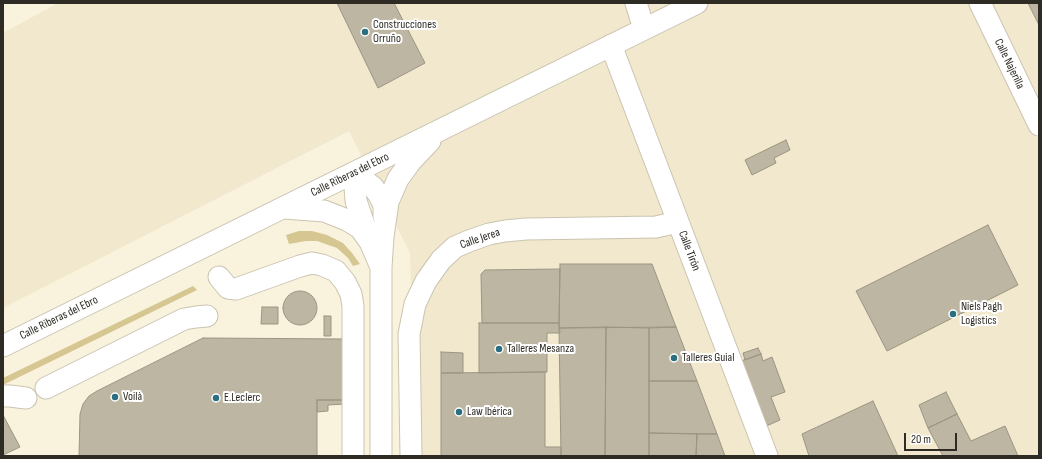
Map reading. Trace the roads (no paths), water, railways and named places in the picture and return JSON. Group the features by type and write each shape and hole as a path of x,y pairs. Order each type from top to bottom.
{"street":[{"path":"636,3 644,29"},
{"name":"Calle Riberas del Ebro","path":"3,346 697,3"},
{"name":"Calle Najerilla","path":"980,3 1039,124"},
{"name":"Calle Tirón","path":"611,45 767,456"},
{"path":"381,456 381,267 388,202 398,179 411,161 440,130"},
{"path":"354,173 372,187 379,195 384,205 385,224"},
{"path":"354,173 356,200 370,242 381,267"},
{"path":"283,208 324,211 335,215 360,228 370,242"},
{"name":"Calle Jerea","path":"411,456 409,334 413,311 426,281 441,260 455,247 489,234 505,231 526,229 656,227 678,222"},
{"path":"220,277 228,288 236,289 312,263 322,265 336,271 345,282 351,294 353,306 353,456"},
{"path":"46,388 184,319 196,316 207,316"},
{"path":"3,396 26,398"}],"place":[{"name":"Construcciones Orruño","path":"365,32"},
{"name":"Niels Pagh Logistics","path":"953,314"},
{"name":"Talleres Mesanza","path":"499,349"},
{"name":"Talleres Guial","path":"674,358"},
{"name":"Voilà","path":"115,397"},
{"name":"E.Leclerc","path":"216,398"},
{"name":"Law Ibérica","path":"459,412"}]}
